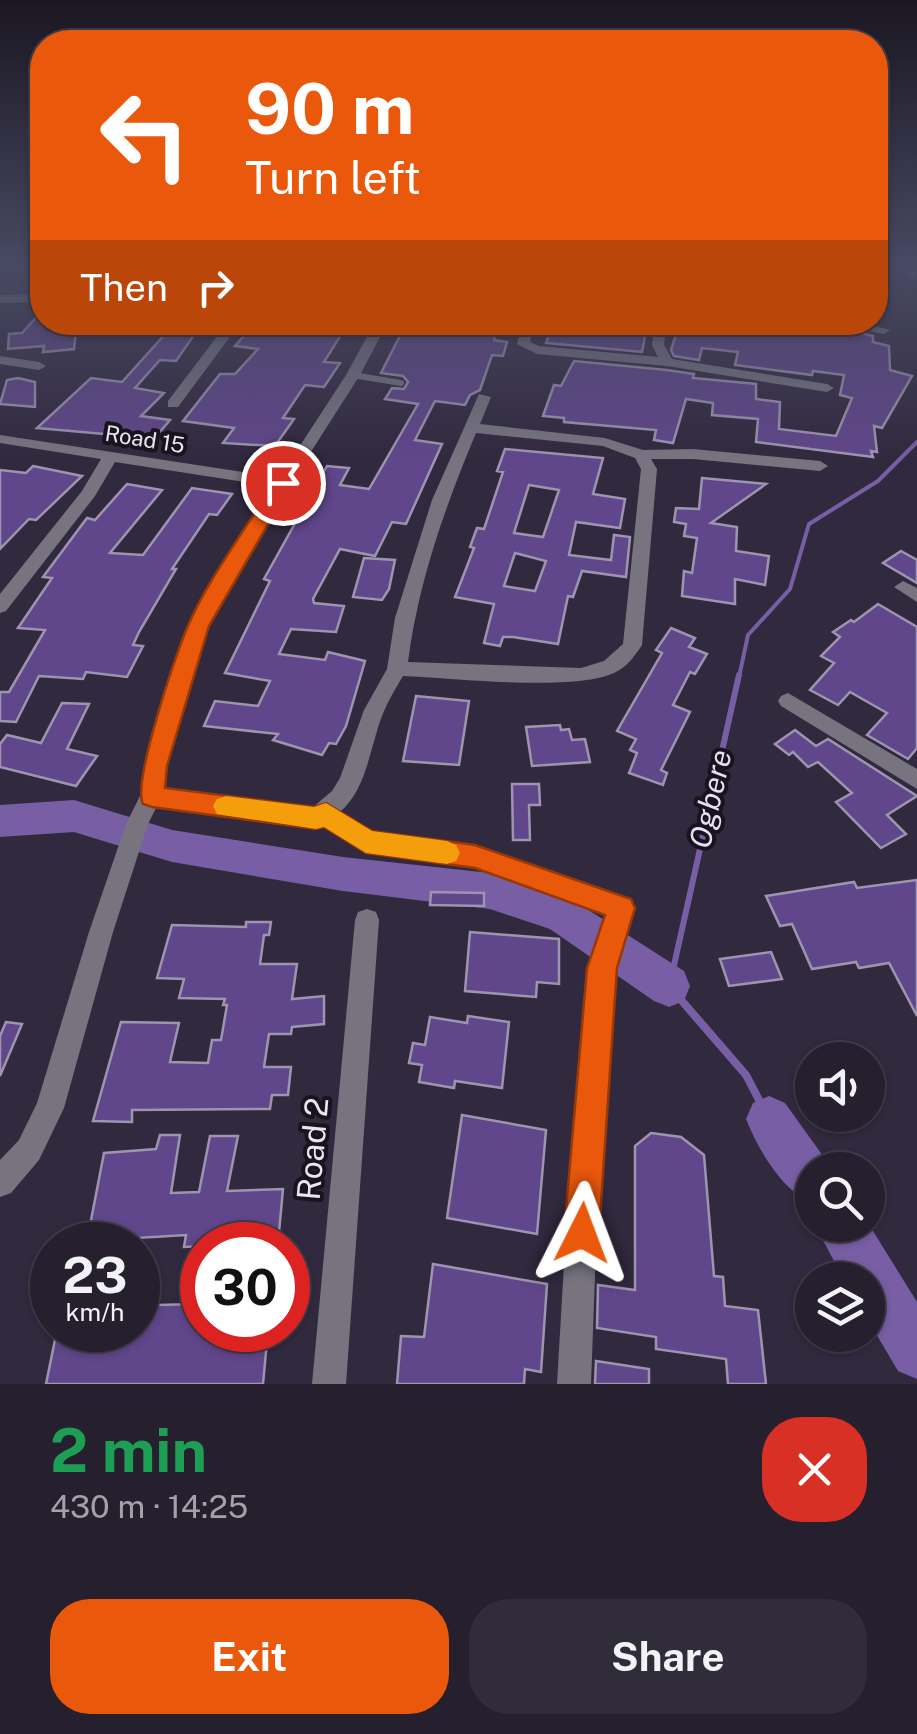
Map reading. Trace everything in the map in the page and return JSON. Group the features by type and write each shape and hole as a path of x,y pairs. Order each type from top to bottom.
{"street":[{"path":"173,404 225,335"},
{"path":"1,1185 29,1150 50,1108 101,932 148,804 155,766 198,626 375,335"},
{"path":"525,335 523,344 537,350 667,362 827,388"},
{"path":"659,335 658,345 667,362"},
{"path":"0,360 39,366"},
{"path":"148,804 316,818 326,814 350,780 374,710 397,668 404,618 440,500 484,397"},
{"path":"470,428 606,442 641,455 692,454 820,466"},
{"name":"Road 15","path":"0,440 283,483"},
{"path":"397,668 581,675 608,669 625,658 632,645 649,469 641,455"},
{"path":"0,607 90,493 111,456"},
{"path":"241,478 294,464"},
{"path":"788,701 917,780"},
{"path":"326,814 366,842 475,857 622,908 602,968 574,1384"},
{"name":"Road 2","path":"329,1384 367,920"}],"lane":[{"path":"352,376 401,383"}],"building":[{"path":"9,334 76,335 74,349 8,349"},
{"path":"164,335 194,335 176,361 160,360 135,388 164,393 141,416 170,420 148,446 122,442 127,436 37,428 91,378 122,382"},
{"path":"245,335 341,335 324,362 340,363 324,387 305,385 283,418 294,419 275,446 223,443 234,428 183,421 220,374 235,374 258,349 235,346"},
{"path":"400,335 495,335 494,340 507,342 503,356 492,355 480,390 470,395 465,405 435,401 415,440 442,444 406,524 392,522 375,556 340,549 313,599 314,603 344,606 336,632 291,629 279,654 325,660 328,652 365,661 346,726 336,744 329,743 322,755 273,740 278,734 204,726 215,701 258,706 270,681 225,673 270,581 264,579 327,466 349,468 340,485 369,489 418,404 385,399 392,388 404,389 408,382 403,376 381,373"},
{"path":"549,335 645,335 642,352 546,343"},
{"path":"676,335 869,335 873,342 889,346 890,370 912,376 882,428 874,426 877,452 871,451 873,457 756,442 758,419 712,415 713,403 686,399 673,443 654,440 656,430 564,422 564,418 543,416 554,385 561,386 574,361 756,384 756,399 780,402 779,429 836,436 852,398 840,395 844,375 735,365 738,352 702,348 699,360 674,356 671,350"},
{"path":"7,380 35,382 35,407 0,404"},
{"path":"505,449 603,458 593,494 625,499 620,528 576,522 569,555 611,560 614,535 630,537 626,577 582,571 573,597 568,596 558,644 513,637 503,637 500,646 484,643 494,604 455,597 474,548 470,547 477,528 484,529 503,472 497,471","holes":["529,485 559,490 543,537 514,533","515,553 546,561 535,591 504,586"]},
{"path":"33,466 82,476 36,520 29,519 0,549 0,470 26,473"},
{"path":"702,478 766,484 711,523 737,527 736,551 769,556 765,585 735,579 735,604 682,596 684,571 692,573 697,538 684,536 686,524 674,522 676,508 699,509"},
{"path":"127,484 162,490 110,553 143,555 192,488 232,494 217,515 209,514 172,569 176,569 133,645 143,646 127,677 86,672 83,679 39,676 16,722 0,721 0,692 9,692 45,630 18,628 52,578 43,577 87,518 95,520"},
{"path":"901,551 917,560 917,583 883,563"},
{"path":"364,558 395,560 389,589 382,600 353,597"},
{"path":"878,604 917,627 917,748 908,759 867,735 887,713 850,692 838,705 810,690 834,663 821,656 840,637 833,632"},
{"path":"671,628 695,638 689,647 707,654 695,674 690,672 673,705 690,712 661,770 667,773 663,785 629,773 637,753 630,750 636,739 617,731 662,653 656,650"},
{"path":"416,696 469,701 459,765 403,761"},
{"path":"62,703 89,704 67,749 97,756 76,786 0,767 0,744 7,735 41,743"},
{"path":"560,725 561,730 569,729 572,740 585,739 590,762 532,766 526,727"},
{"path":"795,730 816,746 828,739 917,796 887,815 906,834 881,848 836,802 852,793 818,762 808,767 793,752 789,755 775,744"},
{"path":"512,784 539,784 540,805 529,805 530,840 513,840"},
{"path":"917,880 917,1016 889,963 859,968 856,962 812,969 792,924 780,926 766,896 854,882 857,888"},
{"path":"431,892 484,893 484,906 430,905"},
{"path":"246,922 271,922 269,935 264,935 260,964 297,964 292,999 324,996 324,1024 292,1027 291,1034 269,1034 264,1067 291,1067 288,1095 272,1095 270,1109 132,1110 132,1122 93,1121 121,1022 179,1023 170,1062 208,1063 212,1040 221,1040 225,999 179,998 184,979 157,978 172,925 246,927"},
{"path":"470,932 559,939 559,984 537,982 536,997 465,991"},
{"path":"771,952 782,979 729,986 720,959"},
{"path":"468,1016 509,1022 502,1088 455,1081 454,1088 419,1082 422,1065 409,1063 413,1043 425,1045 430,1017 467,1023"},
{"path":"6,1022 22,1024 0,1076 0,1036"},
{"path":"462,1115 546,1130 537,1234 447,1218"},
{"path":"651,1133 681,1137 704,1155 714,1276 723,1277 725,1306 758,1310 766,1384 728,1384 726,1359 656,1349 656,1337 597,1328 598,1285 635,1290 635,1146"},
{"path":"160,1135 180,1135 171,1193 199,1192 210,1136 238,1136 227,1191 283,1189 280,1222 180,1222 180,1235 160,1237 160,1222 91,1222 104,1153 156,1149"},
{"path":"433,1264 547,1284 541,1372 525,1369 524,1384 397,1384 401,1336 424,1337"},
{"path":"180,1304 180,1352 266,1352 263,1384 46,1384 53,1352 160,1352 160,1305"},
{"path":"596,1361 649,1369 649,1384 595,1384"}],"waterway":[{"name":"Ogbere","path":"739,677 748,635 790,589 809,524 878,481 917,442"},
{"name":"Ogbere","path":"670,983 739,675"},
{"path":"0,821 74,816 172,846 343,874 490,891 562,915 669,986"},
{"name":"Ogbere","path":"670,981 669,986 746,1075 769,1119"},
{"name":"Ogbere","path":"769,1119 795,1155"},
{"name":"Ogbere","path":"850,1242 917,1352"}],"slow traffic":[{"path":"226,806 316,818 326,814 366,842 447,853"}],"route":[{"path":"283,483 198,626 155,766 152,796 316,818 326,814 366,842 475,857 622,908 602,968 582,1233"}]}
